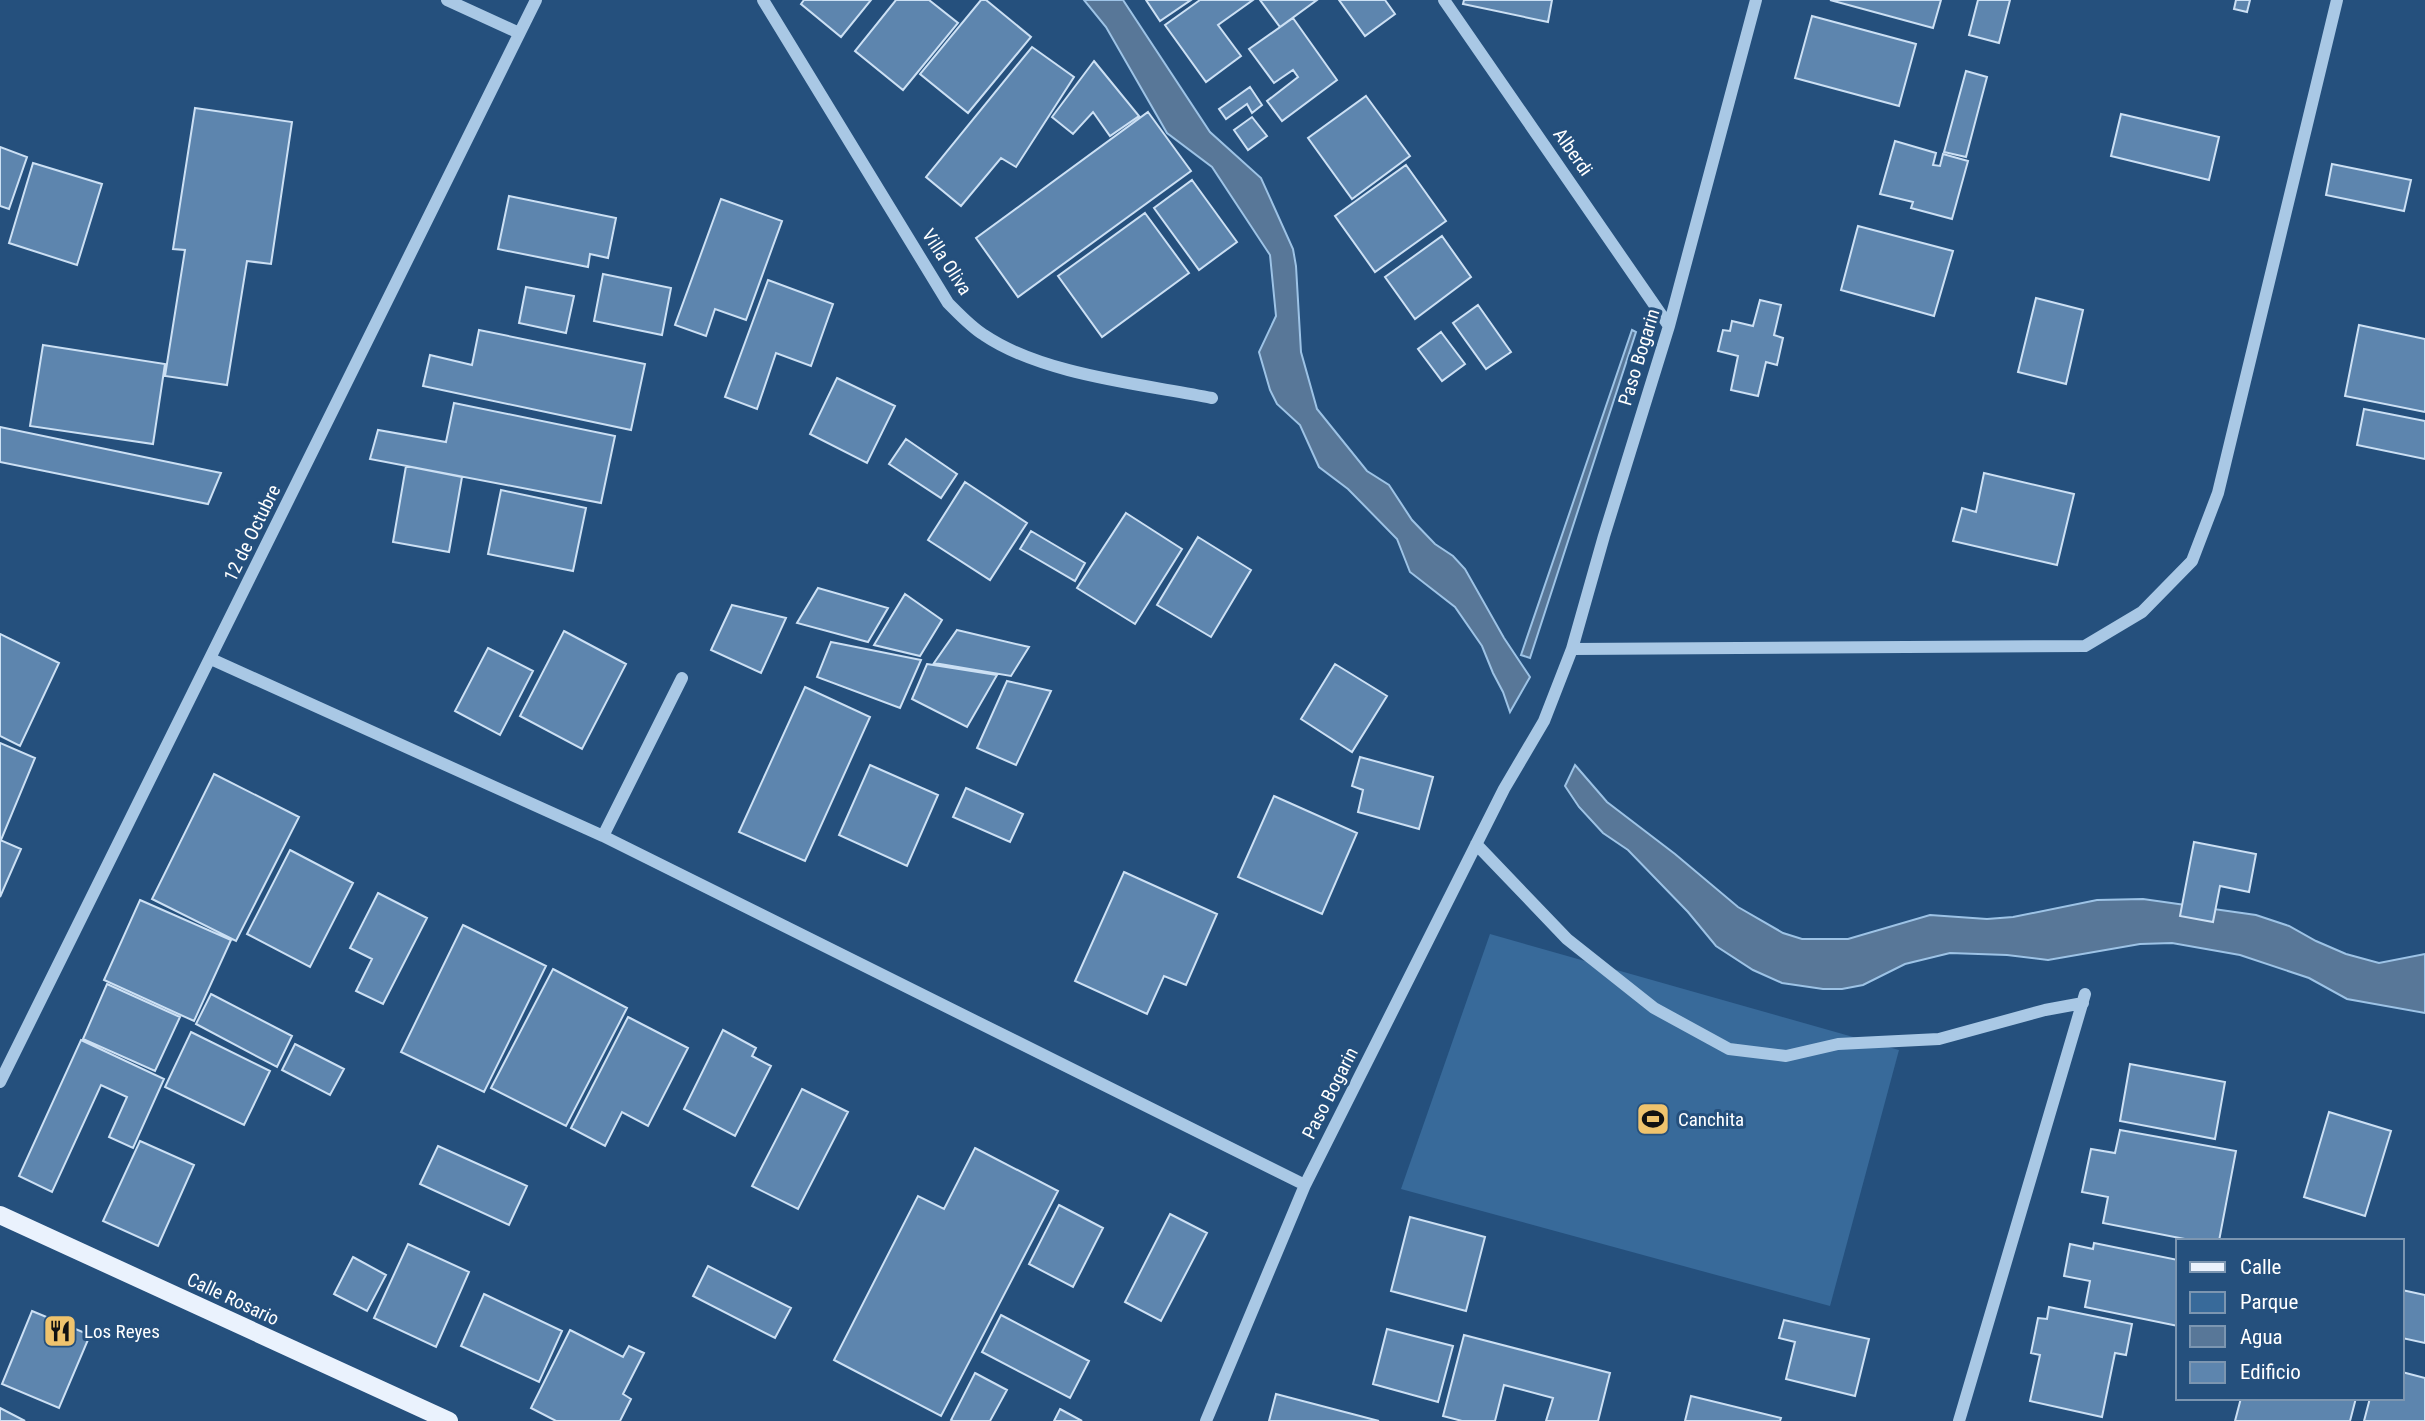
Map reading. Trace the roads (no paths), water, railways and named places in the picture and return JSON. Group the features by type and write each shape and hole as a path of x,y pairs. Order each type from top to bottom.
{"main road":[{"name":"Calle Rosario","path":"0,1215 449,1421"}],"street":[{"path":"447,0 519,33"},
{"name":"12 de Octubre","path":"0,1082 536,0"},
{"name":"Villa Oliva","path":"763,0 947,303 982,335 1018,354 1062,369 1212,398"},
{"name":"Alberdi","path":"1444,0 1670,326"},
{"name":"Paso Bogarin","path":"1206,1421 1305,1185 1504,789 1544,721 1572,649 1670,326 1756,0"},
{"path":"1572,649 2085,646 2142,612 2192,561 2218,493 2337,0"},
{"path":"211,659 603,836 1305,1185"},
{"path":"603,836 682,678"},
{"path":"1476,844 1567,939 1654,1007 1729,1049 1786,1056 1838,1044 1940,1038 2084,999 1959,1421"}],"water":[{"path":"1084,0 1123,0 1210,132 1261,178 1293,249 1301,352 1317,409 1367,471 1389,485 1412,520 1465,569 1504,638 1530,677 1510,712 1482,646 1455,607 1410,572 1397,539 1348,489 1319,467 1300,425 1277,404 1259,352 1276,316 1270,255 1212,167 1167,133 1106,27"},
{"path":"1632,330 1636,332 1530,658 1521,655"},
{"path":"1575,765 1607,802 1738,907 1783,933 1802,939 1848,939 1930,915 1987,919 2013,917 2097,900 2143,899 2256,915 2289,926 2346,954 2379,963 2425,954 2425,1013 2347,999 2309,978 2240,955 2172,943 2140,944 2048,960 1950,953 1905,964 1863,985 1842,989 1782,983 1753,970 1716,946 1688,912 1628,850 1603,833 1579,807 1565,786"}],"place":[{"name":"Canchita","path":"1653,1119"},
{"name":"Los Reyes","path":"60,1331"}]}
